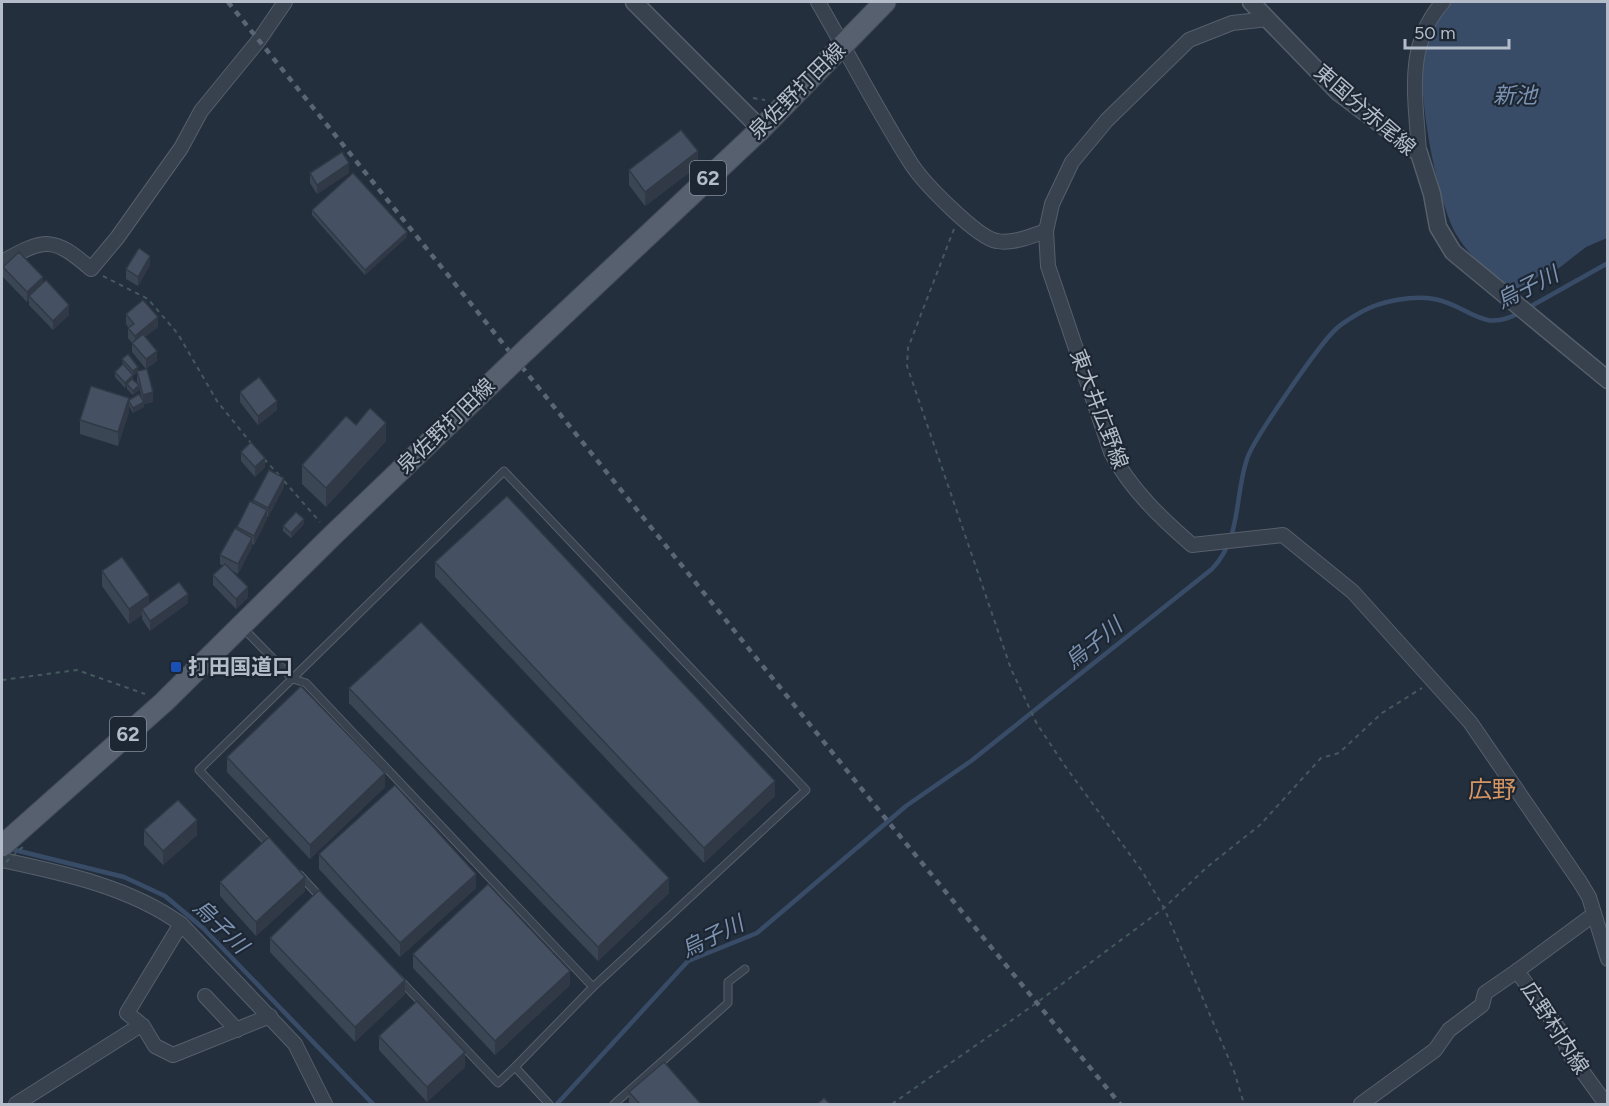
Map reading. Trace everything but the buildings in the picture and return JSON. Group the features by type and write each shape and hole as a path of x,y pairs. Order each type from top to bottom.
{"main road":[{"name":"泉佐野打田線","path":"9,850 505,370 761,129 885,2"}],"street":[{"path":"2,262 35,246 52,244 67,248 91,269 117,238 181,148 201,111 259,40 285,2"},
{"path":"634,2 761,129"},
{"path":"818,2 914,167 959,215 982,236 996,241 1010,242 1046,231"},
{"name":"東国分赤尾線","path":"1251,2 1338,92 1419,153 1432,194 1438,227 1453,252 1608,380"},
{"path":"1419,153 1415,74 1420,36 1429,17 1443,2"},
{"name":"東大井広野線","path":"1268,19 1232,23 1189,40 1107,120 1072,162 1052,204 1046,231 1048,267 1111,452 1122,473 1192,545 1242,542 1283,535 1353,592 1470,722 1580,882 1588,897 1608,958"},
{"path":"9,850 97,883 164,912 181,924 295,1044 325,1104"},
{"name":"広野村内線","path":"1593,915 1517,971 1560,1031 1569,1053 1606,1104"},
{"path":"181,924 127,1013 141,1025 155,1046 173,1055 270,1016"},
{"path":"1361,1104 1435,1050 1449,1030 1482,1005 1485,993 1517,971"},
{"path":"205,996 237,1030"},
{"path":"16,1104 141,1025"}],"lane":[{"path":"280,855 200,770 504,471 806,790 593,987 498,1083 393,973"},
{"path":"241,627 293,680 306,682 593,987"},
{"path":"296,872 329,905"},
{"path":"615,1104 728,1003 728,982 745,969"},
{"path":"514,1067 549,1104"}],"path":[{"path":"959,215 908,348 907,366 1011,669 1025,700 1065,766 1142,871 1164,908 1230,1061 1244,1104"},
{"path":"91,269 148,299 178,334 217,401 253,446"},
{"path":"259,453 332,536"},
{"path":"2,680 77,669 164,702"},
{"path":"892,1104 1035,1004 1164,908 1206,868 1260,825 1321,758 1339,753 1382,714 1432,681"}],"water":[{"name":"新池","path":"1451,2 1607,2 1607,238 1586,247 1559,268 1542,273 1520,291 1512,290 1502,283 1477,261 1460,240 1441,195 1435,170 1425,116 1422,67 1428,36 1438,18"}],"waterway":[{"name":"烏子川","path":"1526,309 1608,263"},
{"name":"烏子川","path":"557,1104 688,961 757,933 906,806 971,761 1212,569 1222,557 1233,530 1243,474 1252,449 1303,371 1328,337 1340,325 1371,307 1407,298 1426,298 1446,302 1475,316 1495,321 1519,313"},
{"name":"烏子川","path":"11,849 124,877 165,896 203,928 373,1104"}],"railway":[{"path":"228,2 890,824 1120,1104"}],"place":[{"name":"打田国道口","path":"176,667"}],"district":[{"name":"広野","path":"1492,790"}]}
